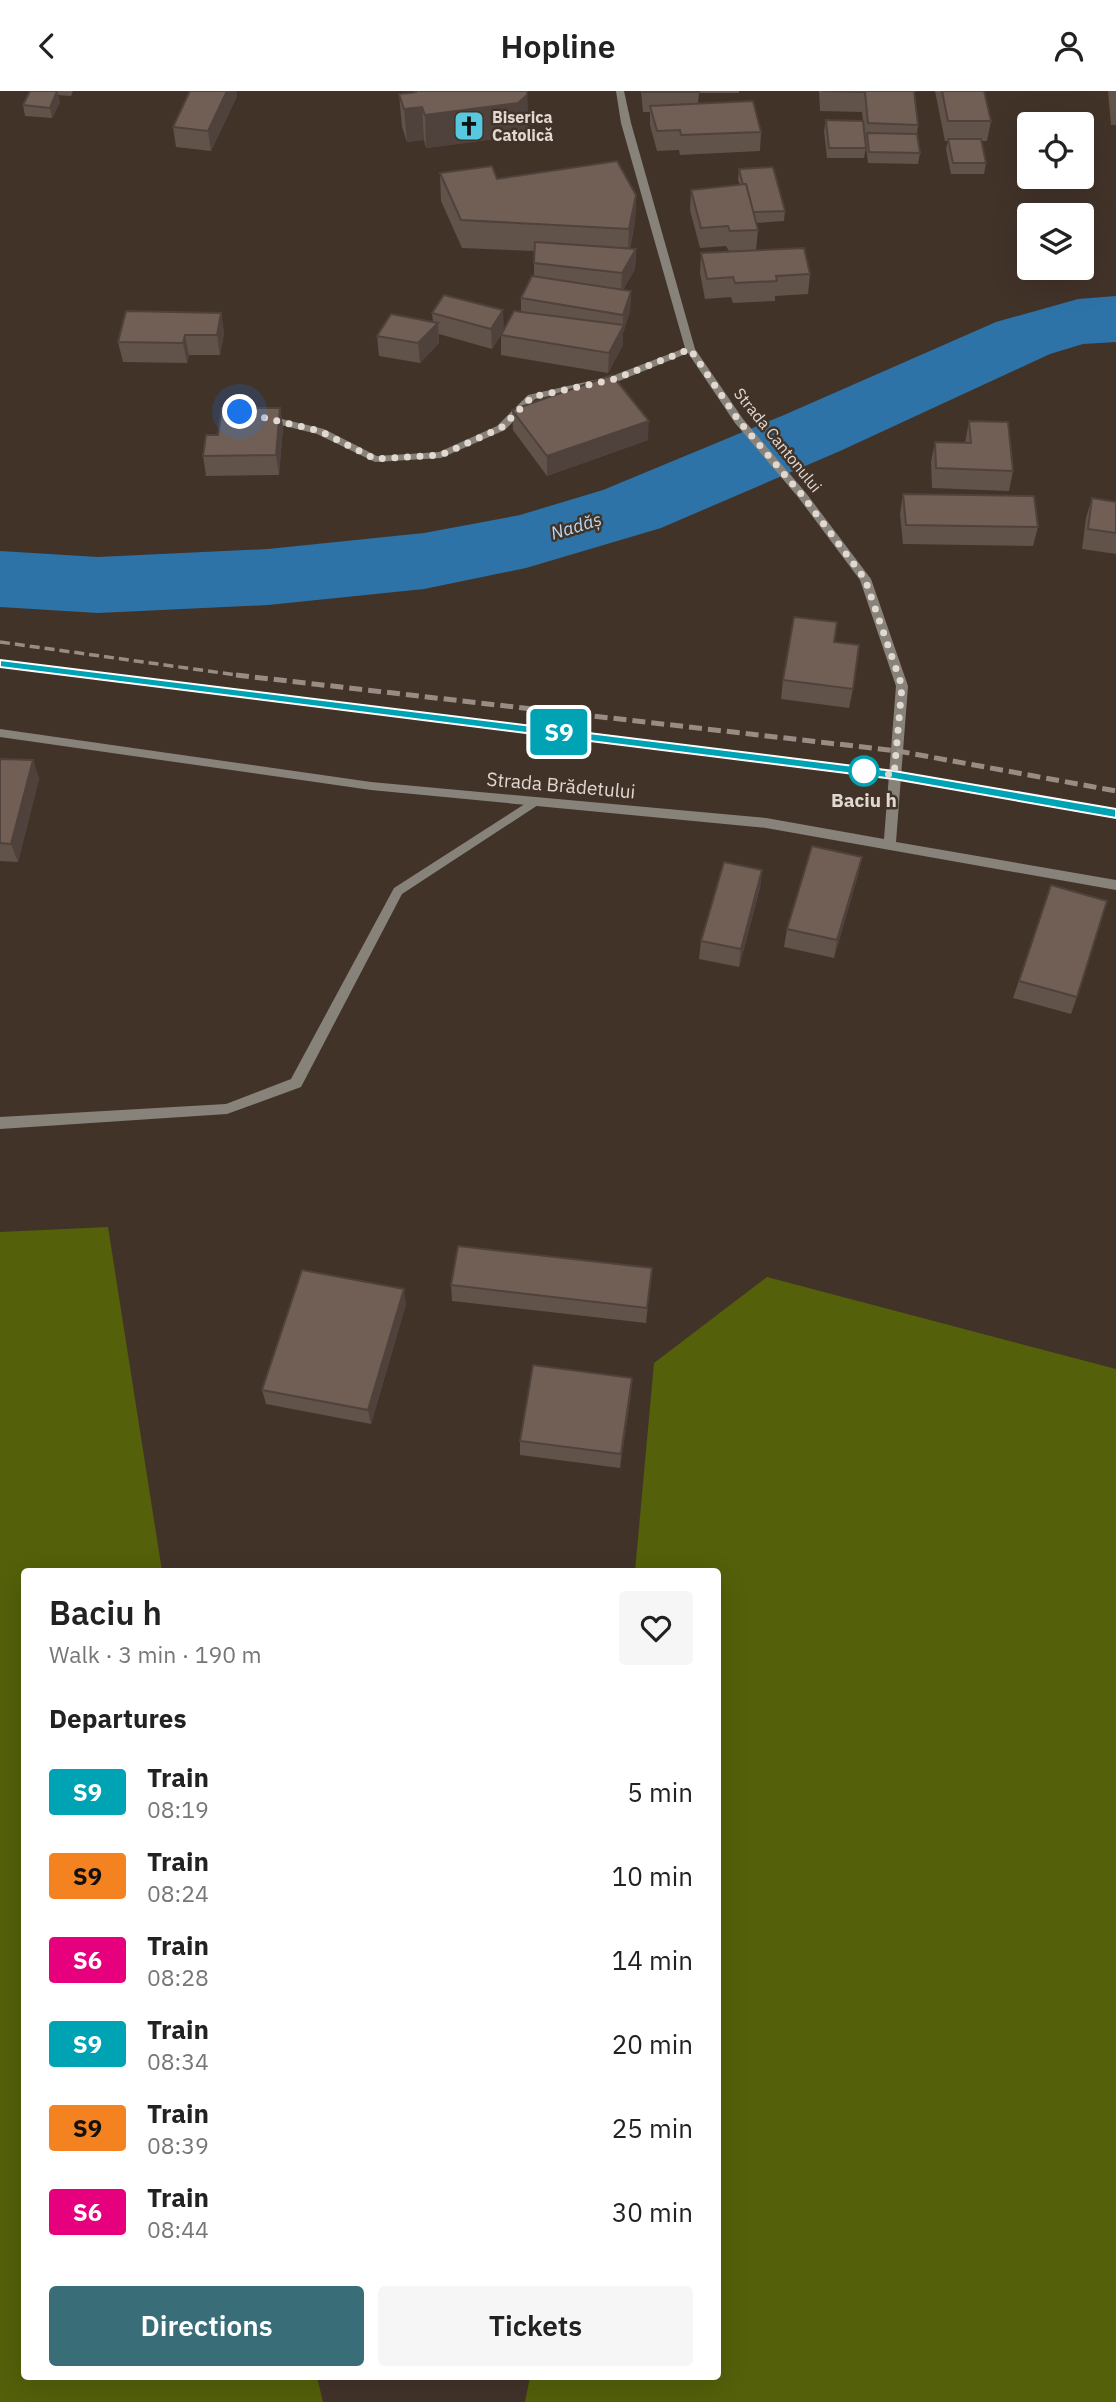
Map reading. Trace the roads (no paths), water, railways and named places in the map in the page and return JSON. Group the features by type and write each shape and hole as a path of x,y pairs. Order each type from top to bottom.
{"street":[{"name":"Strada Cantonului","path":"620,91 626,124 690,349 739,421 802,495 865,579 902,686 890,845"},
{"path":"253,416 320,431 375,459 441,455 501,428 532,397 615,379 690,349"},
{"name":"Strada Brădetului","path":"0,733 371,786 766,823 1116,885"},
{"path":"0,1123 227,1109 296,1083 398,891 534,802"}],"waterway":[{"name":"Nadăș","path":"0,579 98,585 268,577 424,561 526,541 632,509 812,433 1023,338 1078,322 1116,319"}],"railway":[{"path":"0,642 240,675"},
{"path":"0,664 103,677"},
{"path":"88,675 894,775 1116,814"},
{"path":"240,675 898,751 1116,791"},
{"path":"240,675 251,677"}],"train":[{"name":"S9","path":"0,664 894,775 1116,814"}],"place":[{"name":"Biserica Catolică","path":"469,126"},
{"name":"Baciu h","path":"864,771"}]}
